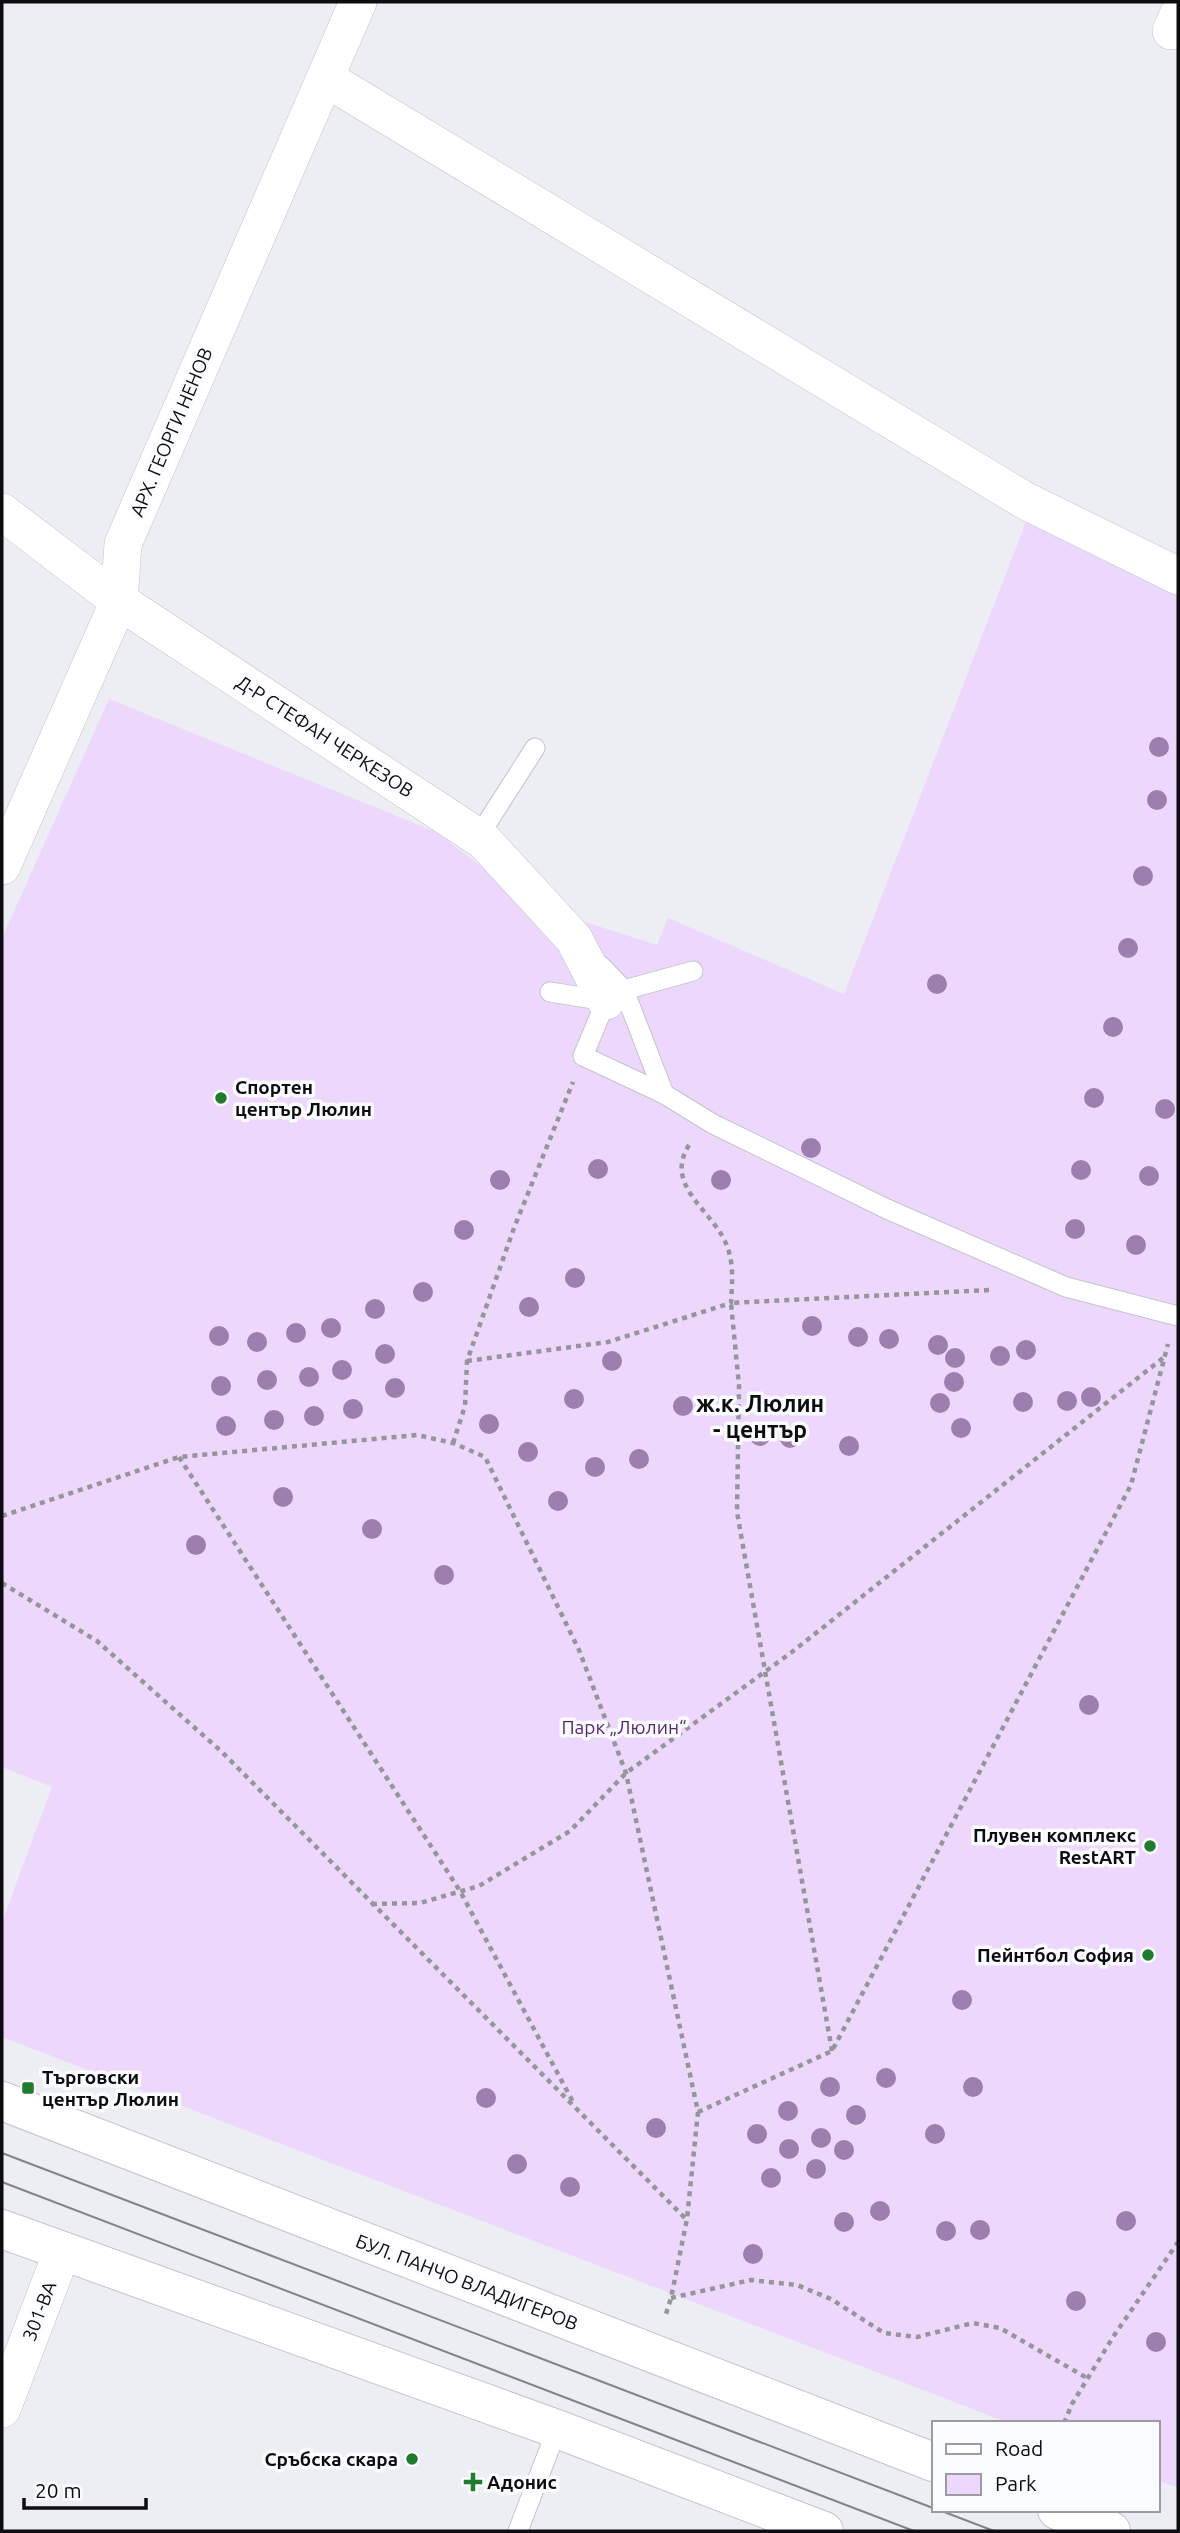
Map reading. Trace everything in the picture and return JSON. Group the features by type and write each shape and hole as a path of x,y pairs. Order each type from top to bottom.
{"main road":[{"name":"БУЛ. ПАНЧО ВЛАДИГЕРОВ","path":"2,2101 932,2462"},
{"path":"2,2229 557,2429 824,2531"},
{"path":"1062,2512 1111,2531"}],"street":[{"name":"АРХ. ГЕОРГИ НЕНОВ","path":"2,866 119,601 123,544 358,2"},
{"path":"325,78 1024,500 1178,576"},
{"name":"Д-Р СТЕФАН ЧЕРКЕЗОВ","path":"2,512 119,601 484,841 574,939 615,995"},
{"name":"301-ВА","path":"2,2409 62,2252"}],"lane":[{"path":"478,837 535,748"},
{"path":"550,992 615,995 693,971"},
{"path":"615,995 583,1056 664,1094 713,1124 887,1209 1066,1287 1178,1316"},
{"path":"615,995 664,1094"},
{"path":"518,2531 557,2429"}],"path":[{"path":"453,1443 465,1406 467,1361 513,1228 583,1056"},
{"path":"713,1124 688,1146 680,1161 682,1180 728,1246 733,1274 731,1303 739,1386 737,1512 832,2051"},
{"path":"467,1361 608,1342 731,1303 996,1290"},
{"path":"373,1904 420,1903 479,1886 570,1831 626,1773 765,1671 1163,1358 1131,1485 832,2051 698,2112"},
{"path":"2,1516 179,1457 417,1435 453,1443 485,1457 579,1650 626,1773 698,2112 687,2219 666,2314"},
{"path":"179,1457 460,1891 577,2109"},
{"path":"2,1583 97,1641 222,1752 687,2219"},
{"path":"1065,2421 1087,2378 1178,2242"},
{"path":"671,2298 751,2280 797,2285 831,2299 884,2333 917,2337 973,2323 1000,2328 1087,2378"}],"green space":[{"name":"Парк „Люлин“","path":"1029,514 1178,586 1178,2488 1159,2481 1159,2421 1004,2421 2,2037 2,1922 52,1787 2,1767 2,938 109,699 436,832 532,905 657,945 668,918 844,994"}],"tram line":[{"path":"2,2153 932,2508"},
{"path":"2,2182 914,2531"},
{"path":"944,2512 994,2531"}],"place":[{"name":"Спортен център Люлин","path":"221,1098"},
{"name":"Плувен комплекс RestART","path":"1150,1846"},
{"name":"Пейнтбол София","path":"1148,1955"},
{"name":"Търговски център Люлин","path":"28,2088"},
{"name":"Сръбска скара","path":"412,2459"},
{"name":"Адонис","path":"473,2482"}],"district":[{"name":"ж.к. Люлин - център","path":"760,1417"}]}
